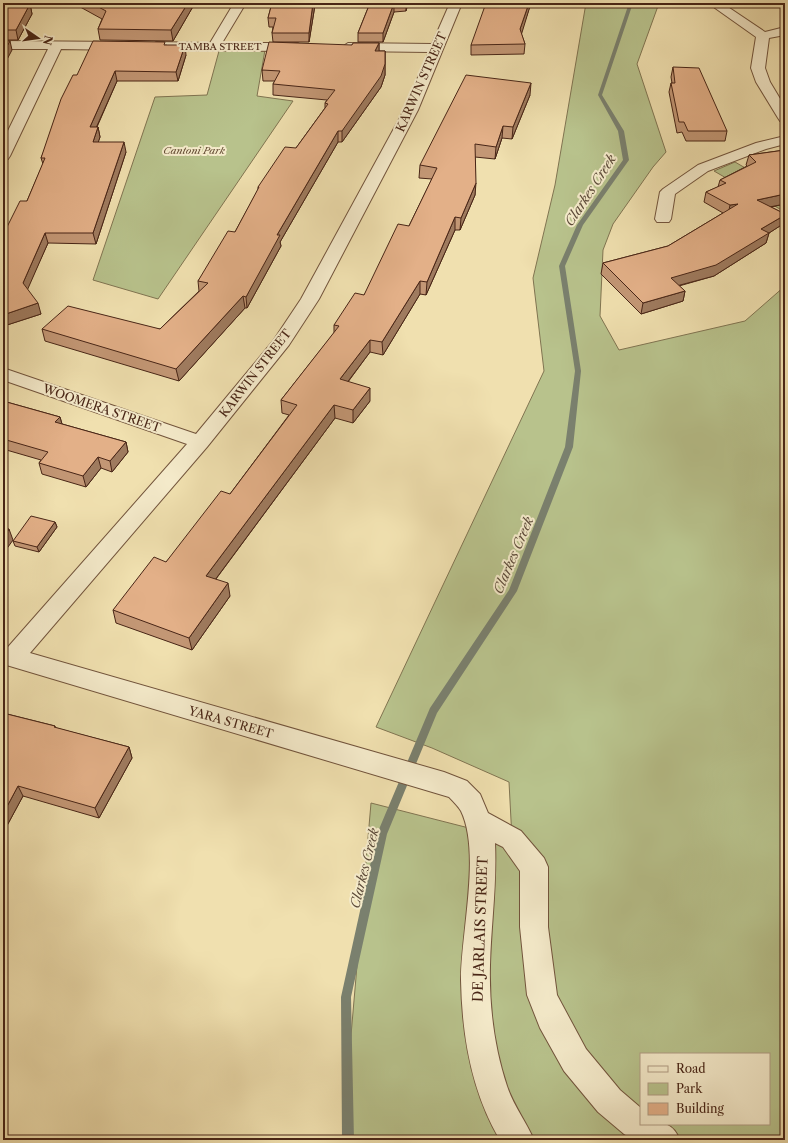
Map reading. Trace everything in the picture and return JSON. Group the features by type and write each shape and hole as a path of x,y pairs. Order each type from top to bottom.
{"street":[{"path":"214,46 240,3"},
{"name":"KARWIN STREET","path":"7,657 200,442 280,345 310,300 411,110 456,3"},
{"path":"714,3 763,36 785,31"},
{"path":"763,36 758,68 763,82 785,118"},
{"name":"TAMBA STREET","path":"3,46 310,47"},
{"path":"3,156 56,46"},
{"path":"334,47 437,48"},
{"path":"663,220 668,192 703,168 761,146 785,140"},
{"name":"WOOMERA STREET","path":"3,374 200,442"},
{"name":"YARA STREET","path":"7,657 451,786"},
{"name":"DE JARLAIS STREET","path":"451,786 470,804 478,821 483,845 482,887 476,961 477,1010 484,1060 500,1108 518,1140"},
{"path":"478,821 512,839 534,867 534,927 542,995 551,1017 575,1060 609,1101 635,1123 664,1140"}],"green space":[{"path":"586,3 665,3 658,6 637,64 666,152 653,167 613,224 603,250 600,316 619,350 745,321 785,286 785,1140 342,1140 371,803 512,839 509,782 432,748 376,727 544,371 533,278 555,185"},
{"name":"Cantoni Park","path":"265,50 257,96 293,101 158,299 93,280 155,97 207,95 219,51"},
{"path":"735,162 785,191 785,212 714,171"}],"building":[{"path":"91,3 188,3 171,30 98,29 106,11"},
{"path":"272,3 313,3 309,33 272,33 276,18 268,18"},
{"path":"370,3 394,3 383,33 358,33"},
{"path":"486,3 529,3 520,29 525,44 471,45"},
{"path":"3,4 30,4 16,30 3,30"},
{"path":"3,41 10,41 3,53"},
{"path":"93,41 165,42 164,45 185,45 176,72 115,71 90,127 98,127 93,142 124,142 93,233 45,233 23,283 38,303 3,315 3,235 20,201 27,201 45,158 41,158 61,99 73,75 77,75"},
{"path":"269,42 352,45 353,43 379,43 375,51 385,51 385,64 381,76 342,131 338,131 277,235 280,235 246,297 243,296 176,369 42,329 68,306 160,329 208,283 198,281 228,231 235,232 258,187 285,147 296,148 328,104 325,103 335,90 273,84 280,71 262,70"},
{"path":"673,67 699,68 727,131 688,131 684,122 679,122 671,83 675,83"},
{"path":"466,75 531,83 513,127 503,126 496,147 475,144 476,183 461,218 455,217 427,282 420,281 382,342 370,340 340,379 370,388 353,410 334,405 206,576 228,583 189,638 113,610 154,557 166,562 221,491 230,494 297,405 281,400 339,326 334,325 355,293 364,295 398,224 409,226 437,168 420,165"},
{"path":"785,150 785,194 757,200 785,215 761,229 769,233 716,265 671,278 685,291 643,303 603,263 668,246 738,204 730,205 706,192 726,183 720,180 756,162 749,155"},
{"path":"3,401 60,417 55,422 126,442 110,461 98,457 83,476 39,463 48,452 3,439"},
{"path":"31,516 55,522 37,547 13,541"},
{"path":"3,527 9,529 3,538"},
{"path":"3,713 129,747 95,808 18,786 3,814"}],"waterway":[{"name":"Clarkes Creek","path":"348,1140 346,997 382,834 433,711 513,591 569,447 578,371 562,266 580,225 626,160 621,131 600,95 631,3"}]}
